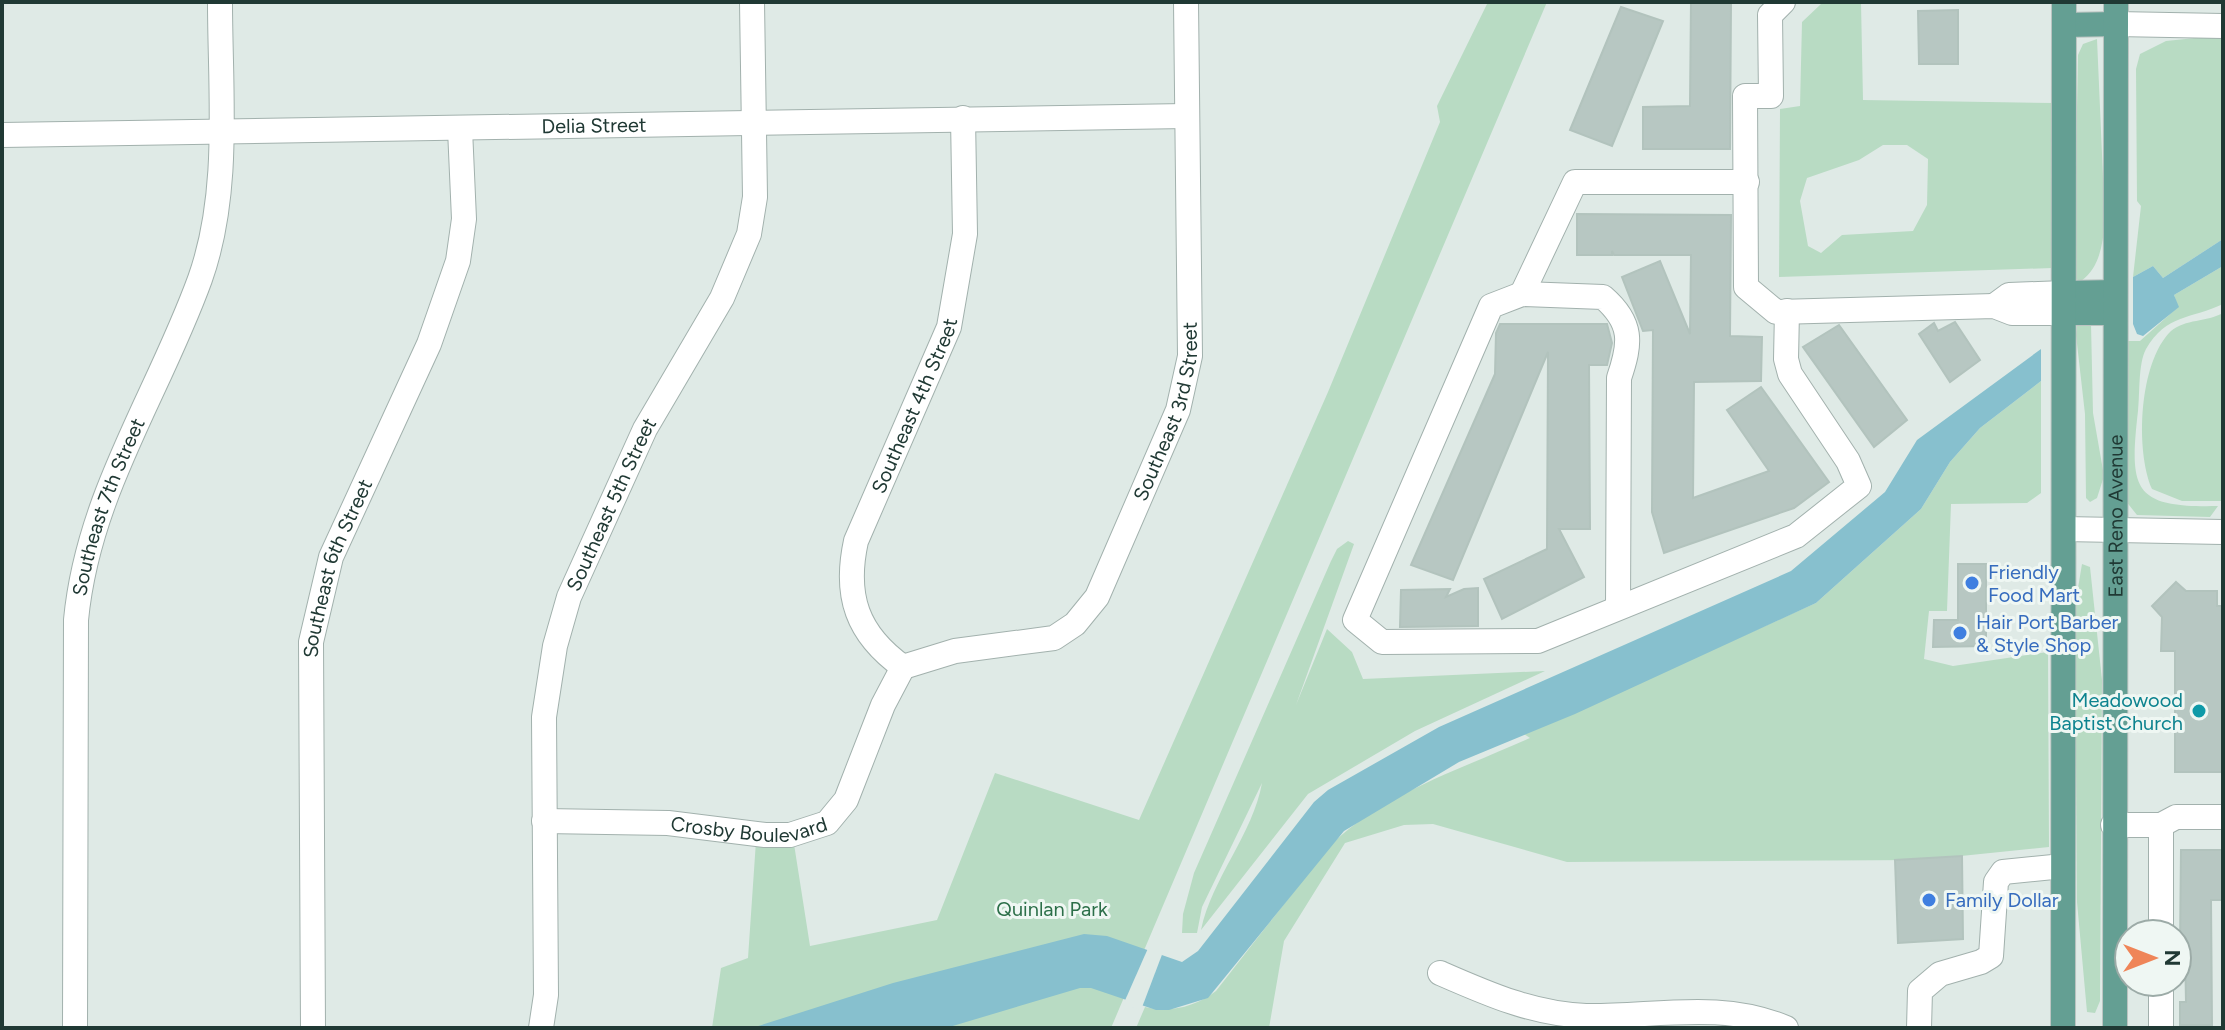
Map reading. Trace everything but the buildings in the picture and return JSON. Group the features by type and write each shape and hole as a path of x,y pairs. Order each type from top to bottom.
{"main road":[{"path":"2063,1028 2064,13 2116,13"},
{"name":"East Reno Avenue","path":"2115,1028 2113,529 2116,13"},
{"path":"2064,303 2115,302"}],"street":[{"name":"Southeast 7th Street","path":"75,1028 76,620 80,578 106,491 199,279 218,201 220,2"},
{"name":"Southeast 5th Street","path":"541,1028 546,995 546,690 569,597 645,429 739,262 755,197 752,2"},
{"name":"Southeast 3rd Street","path":"903,667 955,651 1054,638 1075,624 1097,597 1178,410 1190,356 1186,2"},
{"path":"1783,2 1770,15 1771,96 1745,96 1746,287 1776,312 1994,306 2009,295 2064,303"},
{"path":"2116,13 2223,26"},
{"name":"Delia Street","path":"2,135 1186,116"},
{"name":"Southeast 4th Street","path":"903,667 883,653 862,628 850,570 856,541 949,327 965,234 963,118"},
{"name":"Southeast 6th Street","path":"313,1028 311,642 331,557 429,344 458,261 464,219 460,129"},
{"path":"1522,294 1575,182 1747,182"},
{"path":"1618,608 1619,378 1626,357 1625,321 1603,297 1522,294 1491,306 1355,620 1382,642 1538,641 1796,536 1859,486 1848,461 1790,374 1786,359 1787,311"},
{"path":"2064,529 2223,532"},
{"name":"Crosby Boulevard","path":"544,821 668,823 765,835 790,835 827,823 846,800 883,705 903,667"},
{"path":"2113,825 2161,825 2176,817 2223,817"},
{"path":"2161,825 2161,918"},
{"path":"1919,1028 1920,991 1928,982 1991,956 1996,882 2003,872 2063,866"},
{"path":"1440,973 1521,1007 1583,1016 1735,1011 1786,1028"},
{"path":"2161,998 2161,1028"}],"green space":[{"name":"Quinlan Park","path":"1488,2 1547,2 1111,1028 712,1028 721,968 748,958 756,841 794,844 810,946 937,920 995,773 1139,820 1328,392 1440,122 1437,106"},
{"path":"1861,3 1863,100 2053,103 2052,268 1779,277 1780,109 1800,106 1802,22 1821,4","holes":["1883,145 1907,145 1928,159 1927,205 1913,231 1842,235 1821,253 1808,246 1800,201 1807,178 1859,160"]},
{"path":"2223,38 2223,239 2163,278 2153,266 2133,277 2141,206 2137,201 2136,69 2140,54 2166,41"},
{"path":"2097,39 2105,223 2096,263 2081,281 2075,279 2074,265 2078,55 2083,44"},
{"path":"2223,266 2223,304 2171,323 2146,349 2140,370 2135,438 2137,476 2143,489 2153,498 2190,506 2218,506 2210,517 2137,515 2125,500 2127,341 2140,341 2178,307 2174,295"},
{"path":"2223,313 2223,501 2182,501 2152,489 2143,452 2146,384 2160,345 2171,331 2183,324"},
{"path":"2091,324 2093,413 2104,476 2097,498 2090,502 2086,498 2085,414 2076,335 2077,326"},
{"path":"2041,381 2041,493 2027,503 1951,504 1947,611 1929,611 1924,659 1953,666 2048,652 2049,847 1922,860 1567,862 1433,824 1404,825 1345,843 1284,941 1269,1028 1136,1028 1145,1007 1182,1007 1216,991 1327,849 1372,813 1423,784 1530,738 1524,734 1816,603 1921,509 1950,462 1980,428"},
{"path":"1348,541 1354,544 1296,705 1327,629 1352,652 1363,679 1545,671 1415,731 1308,794 1201,930 1214,892 1250,820 1262,783 1202,907 1197,933 1182,933 1183,914 1194,873 1331,561 1337,549"},
{"path":"2082,564 2090,567 2102,680 2100,1001 2095,1013 2087,1012 2077,902 2075,606"}],"water":[{"path":"2223,239 2223,266 2174,295 2179,307 2143,336 2137,334 2133,324 2133,277 2153,266 2163,278"},
{"path":"2041,349 2041,381 1980,428 1950,462 1921,509 1816,603 1575,714 1459,762 1344,831 1208,998 1169,1010 1156,1010 1091,988 1080,988 946,1028 752,1028 893,983 1084,934 1107,936 1182,962 1198,951 1314,802 1328,790 1439,727 1791,571 1885,492 1917,440"}],"pier":[{"path":"1149,946 1163,952 1141,1010 1123,1005"}],"place":[{"name":"Friendly Food Mart","path":"1972,583"},
{"name":"Hair Port Barber & Style Shop","path":"1960,633"},
{"name":"Meadowood Baptist Church","path":"2199,711"},
{"name":"Family Dollar","path":"1929,900"}]}
